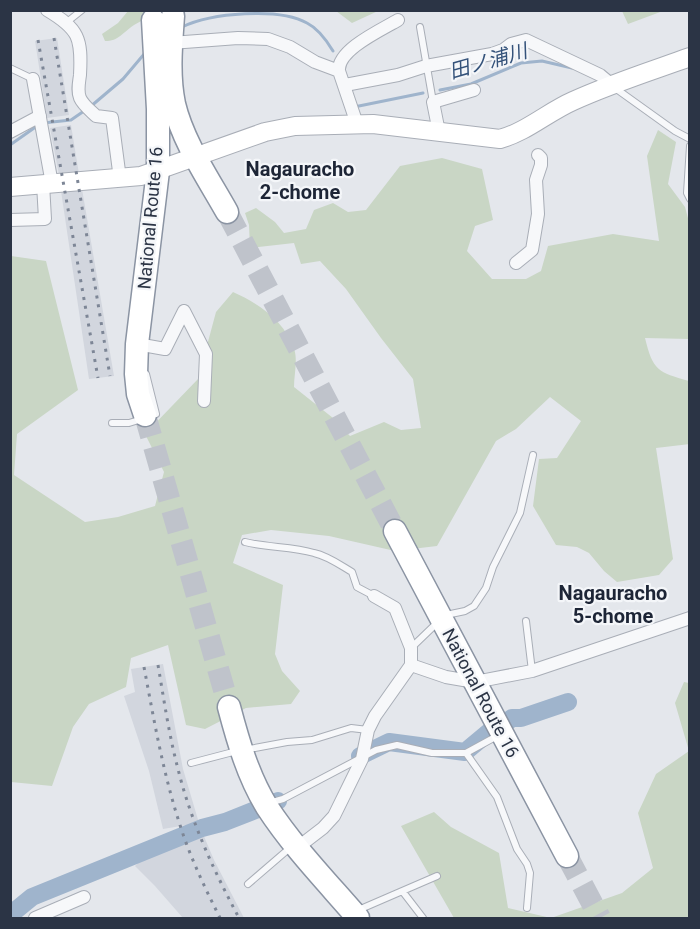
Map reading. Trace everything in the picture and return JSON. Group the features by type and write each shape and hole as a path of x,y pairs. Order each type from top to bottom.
{"highway":[{"name":"National Route 16","path":"145,416 135,374 144,353 158,171 158,99 163,18 171,43 171,81 174,103 197,157 227,212"},
{"path":"158,171 167,165 171,157 171,81"},
{"name":"National Route 16","path":"395,531 567,856"},
{"path":"229,707 241,751 266,804 295,846 356,915"}],"street":[{"path":"47,10 67,22 76,32 80,48 78,88 80,99 96,116 112,118 120,179"},
{"path":"357,124 338,63 343,56 364,40 398,20"},
{"path":"171,43 238,38 268,39 290,46 315,62 339,70"},
{"path":"345,85 398,75 426,66 492,54 511,44 526,40 600,75 612,86"},
{"path":"10,187 120,179 158,171 280,128 357,124 500,139 511,136 574,101 690,57"},
{"path":"10,220 45,219 47,184 40,116 33,79"},
{"path":"439,132 433,102 474,90"},
{"path":"10,132 40,116"},
{"path":"516,263 532,249 538,214 536,180 542,165 538,155"},
{"path":"144,353 165,349 184,311 206,354 204,401"},
{"path":"295,846 323,828 334,816 362,759 368,730 375,716 411,664 411,648 395,608 374,596"},
{"path":"411,664 446,677 475,682 532,671 690,618"},
{"path":"35,918 84,897"}],"lane":[{"path":"67,22 82,10"},
{"path":"420,27 433,102"},
{"path":"10,68 33,79"},
{"path":"612,86 675,131 690,139"},
{"path":"690,146 687,193 690,199"},
{"path":"112,423 129,423 156,415 146,373 144,353"},
{"path":"411,648 441,618 474,606 486,588 493,567 520,513 533,455"},
{"path":"245,542 264,547 291,548 317,553 352,572 357,587 374,596"},
{"path":"526,621 532,671"},
{"path":"191,763 287,742 312,740 351,728 368,730"},
{"path":"266,804 283,799 376,750 397,746 432,753 466,753 502,733"},
{"path":"466,753 497,797 518,849 527,864 530,873 527,908"},
{"path":"248,884 295,846"},
{"path":"356,915 437,876"},
{"path":"403,892 423,918"}],"shaded area":[{"path":"57,38 69,115 47,118 35,41"},
{"path":"71,125 79,174 59,175 50,128"},
{"path":"82,189 114,376 89,379 61,191"},
{"path":"163,664 183,769 199,823 163,829 149,771 124,696 135,692 131,669"},
{"path":"203,834 244,918 183,918 135,866 147,855"}],"green space":[{"path":"128,11 171,11 148,18 117,38 105,41 102,34 118,23"},
{"path":"336,11 378,11 352,23"},
{"path":"622,11 663,11 628,24"},
{"path":"658,130 676,142 668,184 685,207 689,222 689,339 645,338 654,364 658,368 670,375 689,381 690,444 656,448 673,559 659,575 617,582 589,553 577,547 556,545 533,506 539,459 557,458 581,421 550,397 516,429 496,441 437,546 395,551 329,536 271,530 242,535 233,563 283,585 275,654 282,671 300,691 291,704 246,708 205,729 186,725 168,645 131,658 126,687 89,704 73,727 52,786 11,782 11,256 46,261 78,390 17,434 14,475 85,522 118,517 155,506 164,472 145,434 198,379 216,312 233,292 261,307 284,330 295,353 294,387 333,418 350,436 384,422 401,430 421,428 413,379 346,289 320,261 301,264 294,243 250,248 249,225 245,213 256,208 275,222 284,233 306,229 314,210 333,203 348,212 366,210 400,166 442,158 482,169 493,220 475,226 467,251 492,279 526,279 541,271 548,246 613,234 659,241 647,156"},
{"path":"684,682 689,683 689,751 675,703"},
{"path":"689,751 689,918 551,918 622,893 653,868 638,813 656,774"},
{"path":"434,812 451,827 499,853 508,908 551,918 454,918 401,826"}],"waterway":[{"name":"田ノ浦川","path":"182,27 227,15 280,15 311,25 322,35 333,51"},
{"path":"90,107 123,79 145,53"},
{"name":"田ノ浦川","path":"440,90 471,84 521,63 542,61 572,68"},
{"name":"田ノ浦川","path":"354,107 423,93"},
{"path":"43,123 71,120 84,111"},
{"path":"10,145 37,126"},
{"path":"508,721 568,702"},
{"path":"360,756 389,742 465,752 489,732"},
{"path":"10,915 32,897 202,828 225,822 278,801"}],"tunnel":[{"path":"227,212 395,531"},
{"path":"145,415 229,707"},
{"path":"567,856 600,918"}],"railway":[{"path":"54,38 110,376"},
{"path":"38,40 98,378"},
{"path":"158,665 183,789 212,864 239,918"},
{"path":"144,667 159,746 174,805 193,861 220,918"}],"district":[{"name":"Nagauracho 2-chome","path":"300,180"},
{"name":"Nagauracho 5-chome","path":"613,604"}]}
